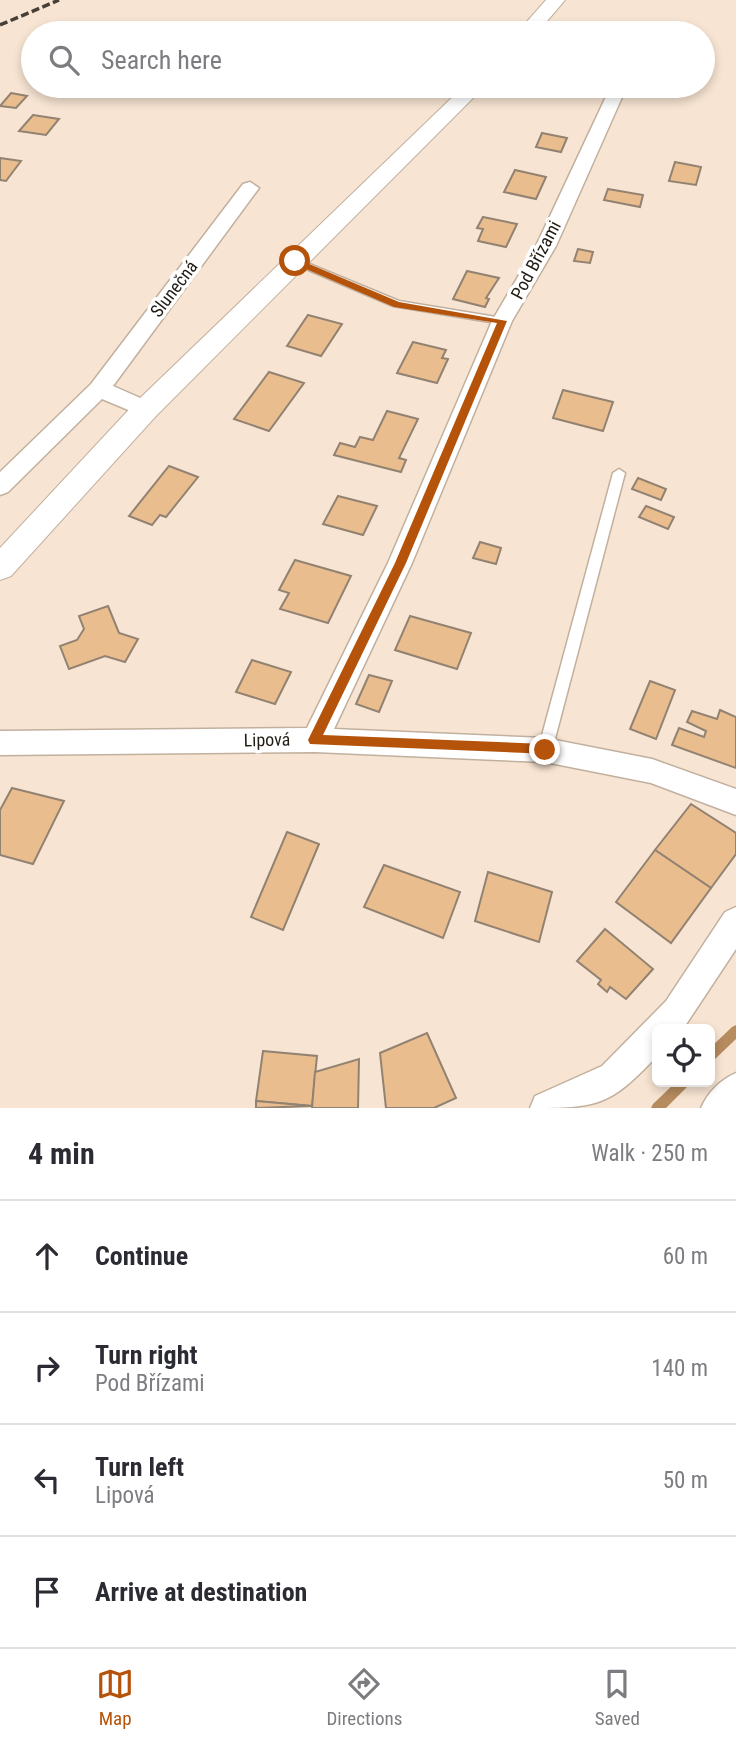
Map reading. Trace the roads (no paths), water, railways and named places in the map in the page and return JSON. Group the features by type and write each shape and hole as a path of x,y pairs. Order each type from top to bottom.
{"street":[{"path":"538,21 556,0"},
{"path":"0,568 146,409 463,98"},
{"name":"Pod Břízami","path":"315,740 400,563 502,321 546,246 614,98"},
{"name":"Slunečná","path":"0,486 99,389 250,188"},
{"path":"99,389 146,409"},
{"name":"Lipová","path":"0,743 315,740 545,750 652,771 736,802"},
{"path":"666,1024 677,1012 736,922"},
{"path":"547,1108 614,1078 652,1038"},
{"path":"718,1108 736,1090"}],"lane":[{"path":"295,261 397,304 502,321"},
{"path":"545,750 619,473"}],"waterway":[{"path":"715,1051 736,1031"},
{"path":"657,1108 679,1087"}],"railway":[{"path":"0,25 59,0"}]}
